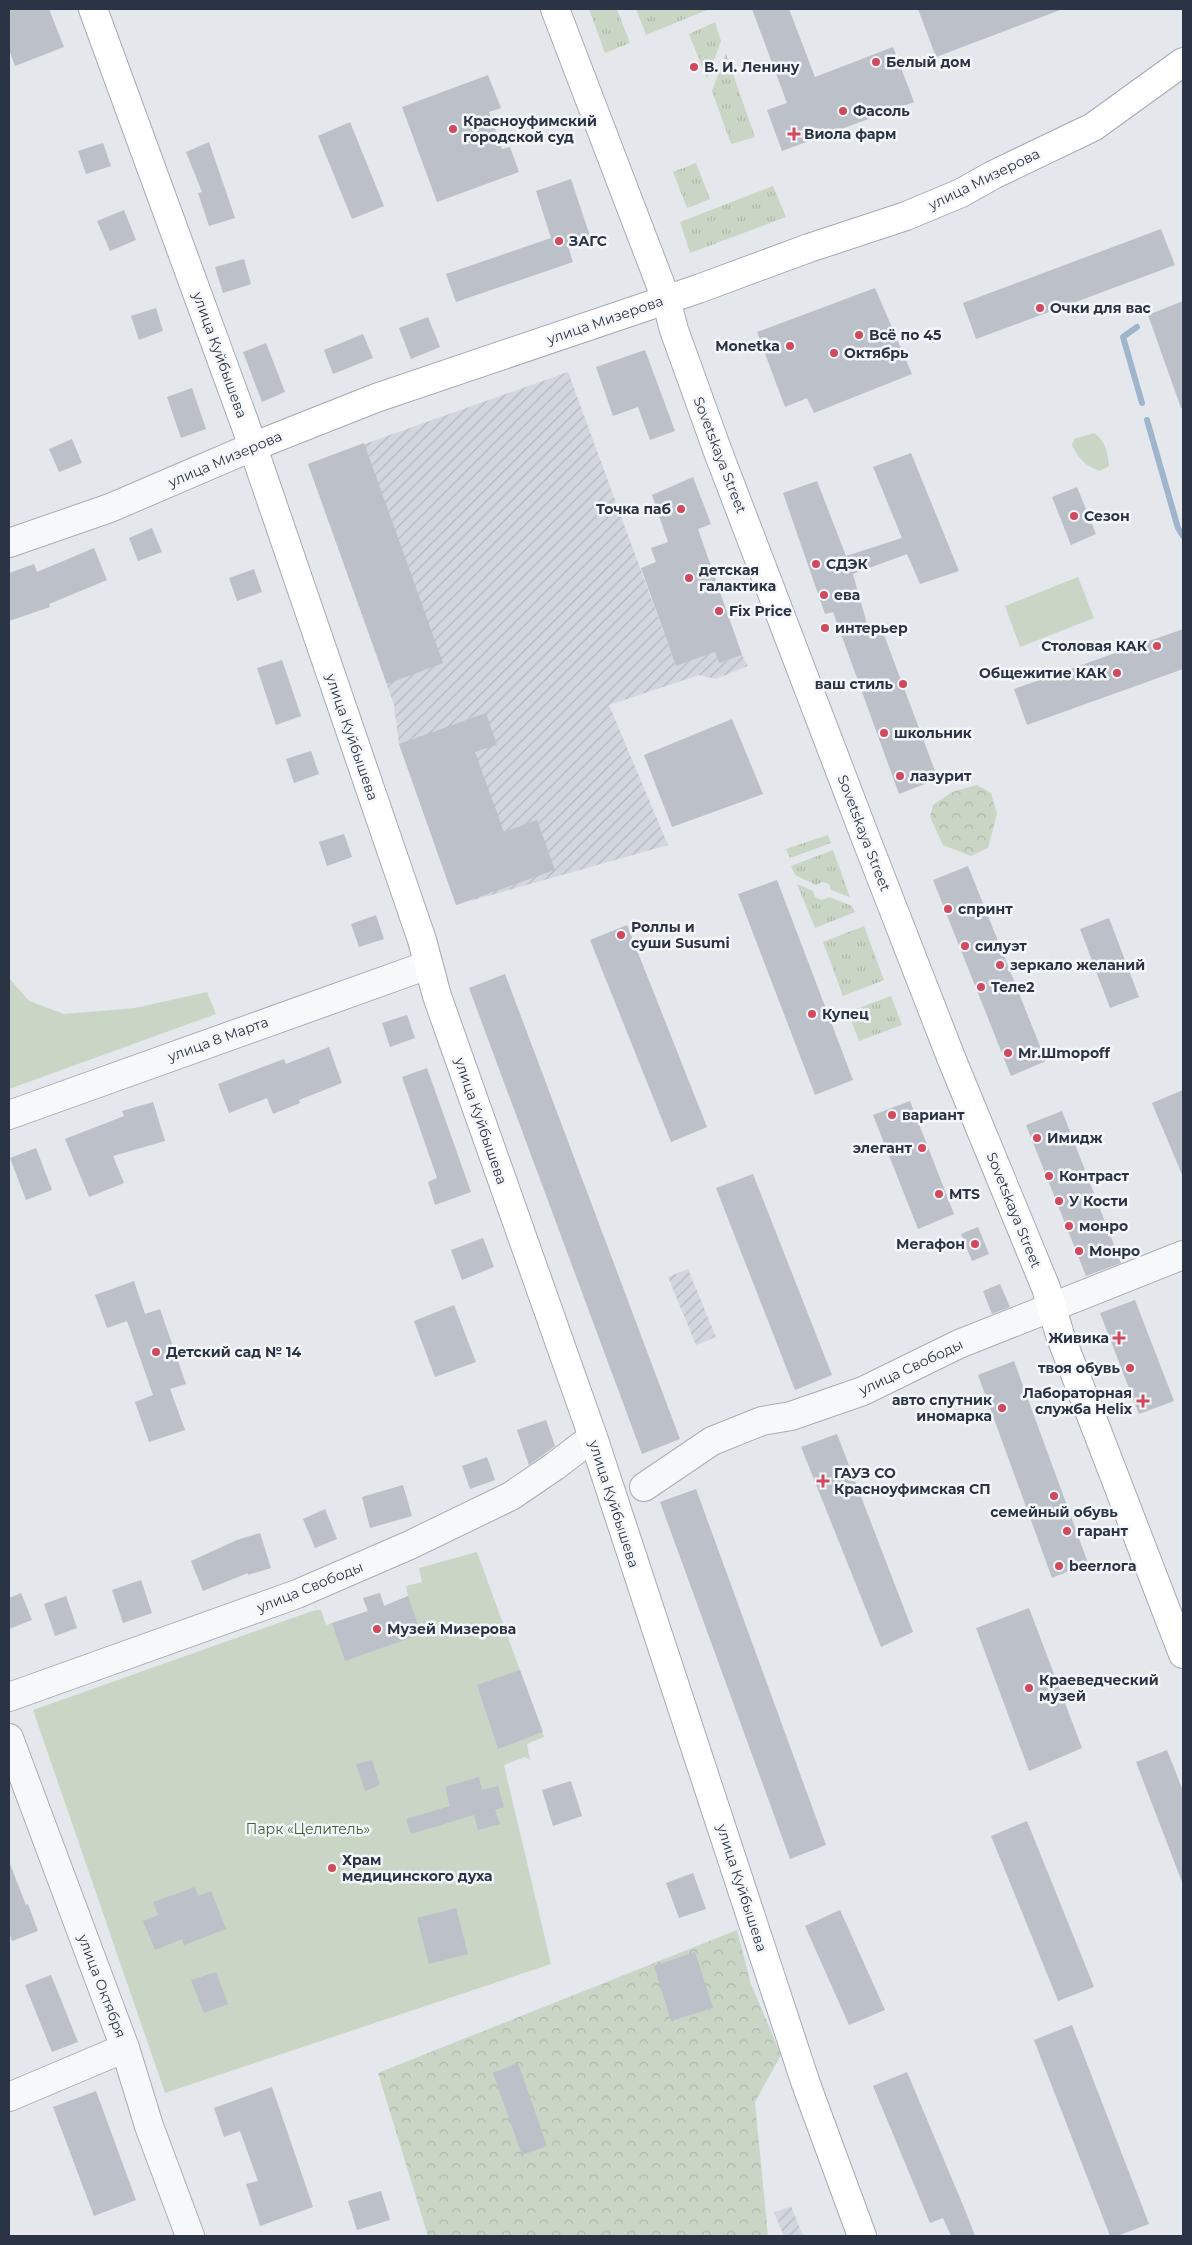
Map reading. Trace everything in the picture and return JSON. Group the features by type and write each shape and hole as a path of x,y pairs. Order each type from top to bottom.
{"main road":[{"name":"улица Куйбышева","path":"93,9 245,424 422,940 428,965 592,1437 803,2074 862,2236"},
{"name":"Sovetskaya Street","path":"555,9 666,299 674,330 707,422 866,838 1052,1306 1060,1335 1183,1654"},
{"name":"улица Мизерова","path":"252,447 376,398 906,216 961,193 993,175 1093,127 1183,62"}],"street":[{"name":"улица Мизерова","path":"9,542 110,508 252,447"},
{"name":"улица 8 Марта","path":"9,1115 428,965"},
{"name":"улица Свободы","path":"644,1487 712,1441 762,1422 791,1416 863,1392 958,1344 1183,1255"},
{"name":"улица Свободы","path":"9,1697 297,1594 402,1549 511,1496 555,1466 592,1437"},
{"name":"улица Октября","path":"9,1738 125,2048 150,2126 190,2236"},
{"path":"9,2097 125,2048"}],"shaded area":[{"path":"568,372 676,666 715,652 719,663 742,655 748,666 716,679 699,675 609,705 668,845 456,905 399,744 394,705 308,464"},
{"path":"688,1269 716,1337 696,1345 668,1277"},
{"path":"791,2206 803,2236 784,2236 774,2213"}],"green space":[{"path":"589,9 617,9 630,43 605,53"},
{"path":"636,9 707,9 707,10 646,35"},
{"path":"715,22 721,41 707,79 689,34"},
{"path":"726,54 755,137 731,144 712,91"},
{"path":"696,163 710,199 687,208 673,172"},
{"path":"773,186 786,217 690,253 680,222"},
{"path":"1094,433 1103,443 1108,456 1109,466 1100,471 1090,467 1083,461 1072,445 1074,439"},
{"path":"1078,577 1094,618 1020,647 1005,606"},
{"path":"977,785 991,793 997,814 988,848 971,856 943,845 930,817 933,805 952,792"},
{"path":"828,835 831,843 790,858 786,849"},
{"path":"833,850 850,897 831,890 829,884 823,882 816,885 795,875 791,866"},
{"path":"797,884 813,891 815,897 822,900 829,897 852,906 855,912 815,928"},
{"path":"864,926 884,980 843,996 823,942"},
{"path":"9,978 29,1001 64,1014 135,1008 207,992 216,1014 9,1089"},
{"path":"891,996 902,1025 859,1041 848,1012"},
{"name":"Парк «Целитель»","path":"477,1552 544,1737 527,1744 530,1760 525,1757 504,1765 551,1964 165,2093 33,1710 315,1610 321,1610 326,1625 368,1611 363,1598 380,1593 384,1606 408,1596 406,1586 422,1582 419,1568"},
{"path":"737,1930 751,1984 781,2055 755,2102 768,2236 428,2236 378,2073"}],"building":[{"path":"9,9 49,9 64,47 15,66 9,50"},
{"name":"Белый дом","path":"752,9 789,9 815,77 893,47 914,102 782,151 767,110 787,103"},
{"path":"918,9 1060,9 1060,10 936,57"},
{"name":"Красноуфимский городской суд","path":"488,75 501,108 489,112 502,149 510,147 519,172 437,202 402,107"},
{"path":"350,122 384,206 352,219 318,136"},
{"path":"209,142 235,218 209,226 198,193 202,192 186,152"},
{"path":"103,143 111,166 86,174 78,151"},
{"name":"ЗАГС","path":"571,179 590,236 567,243 573,262 456,302 446,274 551,238 536,191"},
{"path":"124,210 136,240 110,251 97,221"},
{"path":"1161,229 1175,265 976,339 963,303"},
{"path":"244,259 251,284 223,293 215,267"},
{"name":"Октябрь","path":"875,288 912,374 814,413 807,398 785,407 757,332"},
{"path":"1183,301 1183,408 1181,408 1148,315"},
{"path":"156,308 163,331 139,340 131,316"},
{"path":"428,317 440,347 411,359 399,328"},
{"path":"363,334 373,358 333,374 324,350"},
{"path":"266,343 285,392 262,402 243,352"},
{"path":"645,350 675,431 650,440 638,407 613,416 596,367"},
{"path":"192,388 206,429 181,438 167,397"},
{"path":"72,439 82,463 59,472 49,449"},
{"path":"364,443 443,663 387,684 308,464"},
{"path":"911,453 959,571 920,584 907,554 853,574 869,631 881,627 938,779 899,794 833,612 825,614 783,493 817,481 846,556 902,538 873,467"},
{"path":"693,477 711,524 698,529 742,655 719,663 715,652 676,666 641,568 656,562 651,548 668,542 652,495"},
{"name":"Сезон","path":"1077,487 1096,534 1071,545 1052,497"},
{"path":"152,528 162,552 138,561 129,538"},
{"path":"94,548 107,580 49,604 50,607 9,621 9,573 34,564 37,572"},
{"path":"254,569 262,592 237,601 229,578"},
{"name":"Общежитие КАК","path":"1183,629 1183,669 1027,725 1014,689"},
{"path":"282,660 301,716 276,725 257,668"},
{"path":"486,713 497,745 475,752 504,832 537,820 555,870 456,905 399,744"},
{"path":"732,719 763,794 672,827 644,755"},
{"path":"311,751 319,774 294,783 286,759"},
{"path":"344,834 352,857 327,866 319,842"},
{"path":"968,866 1046,1061 1011,1076 933,880"},
{"path":"777,880 853,1080 815,1095 738,894"},
{"path":"376,915 384,939 359,947 351,924"},
{"path":"1109,918 1139,997 1110,1008 1080,929"},
{"path":"627,925 707,1127 671,1142 590,940"},
{"path":"505,974 680,1439 642,1454 469,988"},
{"path":"407,1015 415,1038 390,1047 382,1023"},
{"path":"329,1047 342,1083 299,1100 300,1103 273,1114 267,1098 229,1113 218,1084 284,1059 286,1064"},
{"path":"427,1068 471,1192 435,1205 428,1182 437,1178 402,1077"},
{"path":"1183,1090 1183,1177 1152,1103"},
{"path":"910,1101 954,1214 918,1229 873,1115"},
{"path":"153,1102 165,1141 113,1156 124,1183 89,1197 65,1139 124,1116 122,1111"},
{"path":"1062,1111 1121,1263 1086,1276 1026,1125"},
{"path":"36,1148 52,1190 26,1200 10,1158"},
{"path":"753,1174 832,1375 795,1390 716,1188"},
{"name":"Мегафон","path":"978,1227 989,1254 972,1261 961,1234"},
{"path":"483,1238 494,1267 462,1280 451,1250"},
{"path":"134,1281 145,1314 160,1309 186,1384 170,1389 185,1430 149,1442 135,1402 153,1395 127,1321 107,1328 95,1295"},
{"path":"1000,1284 1010,1307 992,1314 983,1291"},
{"path":"1135,1300 1174,1401 1139,1414 1100,1313"},
{"path":"454,1305 476,1362 435,1377 414,1321"},
{"path":"1014,1361 1088,1563 1052,1578 978,1375"},
{"path":"546,1420 555,1446 529,1465 517,1430"},
{"path":"837,1434 913,1632 881,1647 801,1447"},
{"path":"487,1457 495,1480 470,1489 462,1466"},
{"path":"403,1485 412,1516 370,1528 362,1497"},
{"path":"696,1489 826,1845 790,1859 660,1502"},
{"path":"325,1509 337,1539 315,1548 303,1519"},
{"path":"260,1533 271,1568 248,1575 248,1573 203,1591 191,1561 237,1540"},
{"path":"141,1580 152,1613 123,1623 112,1590"},
{"path":"21,1593 32,1620 9,1629 9,1598"},
{"name":"Музей Мизерова","path":"380,1593 384,1606 408,1596 421,1634 345,1661 332,1623 368,1611 363,1598"},
{"path":"66,1596 77,1628 55,1636 44,1604"},
{"name":"Краеведческий музей","path":"1029,1608 1082,1748 1029,1771 976,1628"},
{"path":"520,1670 543,1732 498,1749 477,1685"},
{"path":"1167,1750 1183,1791 1182,1882 1136,1762"},
{"path":"372,1760 380,1785 365,1791 356,1764"},
{"path":"479,1777 482,1790 498,1786 504,1807 495,1810 500,1824 478,1830 474,1815 411,1834 406,1819 450,1806 445,1787"},
{"path":"571,1781 582,1816 553,1826 542,1790"},
{"path":"1027,1821 1094,1987 1058,2001 991,1836"},
{"path":"9,1864 26,1905 28,1904 38,1931 12,1941 9,1932"},
{"path":"693,1873 706,1909 679,1918 666,1883"},
{"path":"195,1887 198,1896 211,1891 226,1929 184,1945 182,1939 155,1950 143,1921 158,1915 153,1902"},
{"path":"456,1908 468,1954 429,1964 417,1918"},
{"path":"840,1910 885,2010 849,2025 805,1926"},
{"path":"695,1952 713,2008 671,2021 654,1966"},
{"path":"216,1972 228,2004 204,2013 191,1980"},
{"path":"51,1975 78,2042 52,2052 25,1985"},
{"path":"1072,2025 1149,2224 1117,2236 1110,2236 1034,2040"},
{"path":"518,2063 547,2146 522,2155 493,2073"},
{"path":"907,2072 975,2236 951,2236 943,2218 930,2223 873,2086"},
{"path":"272,2087 313,2207 260,2226 246,2184 258,2181 240,2131 224,2137 214,2108"},
{"path":"96,2091 136,2200 94,2216 53,2107"},
{"path":"381,2191 390,2220 357,2230 348,2201"}],"waterway":[{"path":"1137,327 1123,337 1142,403"},
{"path":"1147,420 1178,528 1183,536"}],"place":[{"name":"Белый дом","path":"876,62"},
{"name":"В. И. Ленину","path":"694,67"},
{"name":"Фасоль","path":"843,111"},
{"name":"Красноуфимский городской суд","path":"453,129"},
{"name":"Виола фарм","path":"794,134"},
{"name":"ЗАГС","path":"559,241"},
{"name":"Очки для вас","path":"1040,308"},
{"name":"Всё по 45","path":"859,335"},
{"name":"Monetka","path":"790,346"},
{"name":"Октябрь","path":"834,353"},
{"name":"Точка паб","path":"681,509"},
{"name":"Сезон","path":"1074,516"},
{"name":"СДЭК","path":"816,564"},
{"name":"детская галактика","path":"689,578"},
{"name":"ева","path":"824,595"},
{"name":"Fix Price","path":"719,611"},
{"name":"интерьер","path":"825,628"},
{"name":"Столовая КАК","path":"1157,646"},
{"name":"Общежитие КАК","path":"1117,673"},
{"name":"ваш стиль","path":"903,684"},
{"name":"школьник","path":"884,733"},
{"name":"лазурит","path":"900,776"},
{"name":"спринт","path":"948,909"},
{"name":"Роллы и суши Susumi","path":"621,935"},
{"name":"силуэт","path":"965,946"},
{"name":"зеркало желаний","path":"1000,965"},
{"name":"Теле2","path":"981,987"},
{"name":"Купец","path":"812,1014"},
{"name":"Mr.Шmopoff","path":"1008,1053"},
{"name":"вариант","path":"892,1115"},
{"name":"Имидж","path":"1037,1138"},
{"name":"элегант","path":"922,1148"},
{"name":"Контраст","path":"1049,1176"},
{"name":"MTS","path":"939,1194"},
{"name":"У Кости","path":"1059,1201"},
{"name":"монро","path":"1069,1226"},
{"name":"Мегафон","path":"975,1244"},
{"name":"Монро","path":"1079,1251"},
{"name":"Живика","path":"1119,1338"},
{"name":"Детский сад № 14","path":"156,1352"},
{"name":"твоя обувь","path":"1130,1368"},
{"name":"Лабораторная служба Helix","path":"1143,1401"},
{"name":"авто спутник иномарка","path":"1002,1408"},
{"name":"ГАУЗ СО Красноуфимская СП","path":"823,1481"},
{"name":"семейный обувь","path":"1054,1496"},
{"name":"гарант","path":"1067,1531"},
{"name":"beerлога","path":"1059,1566"},
{"name":"Музей Мизерова","path":"377,1629"},
{"name":"Краеведческий музей","path":"1029,1688"},
{"name":"Храм медицинского духа","path":"332,1868"}]}
